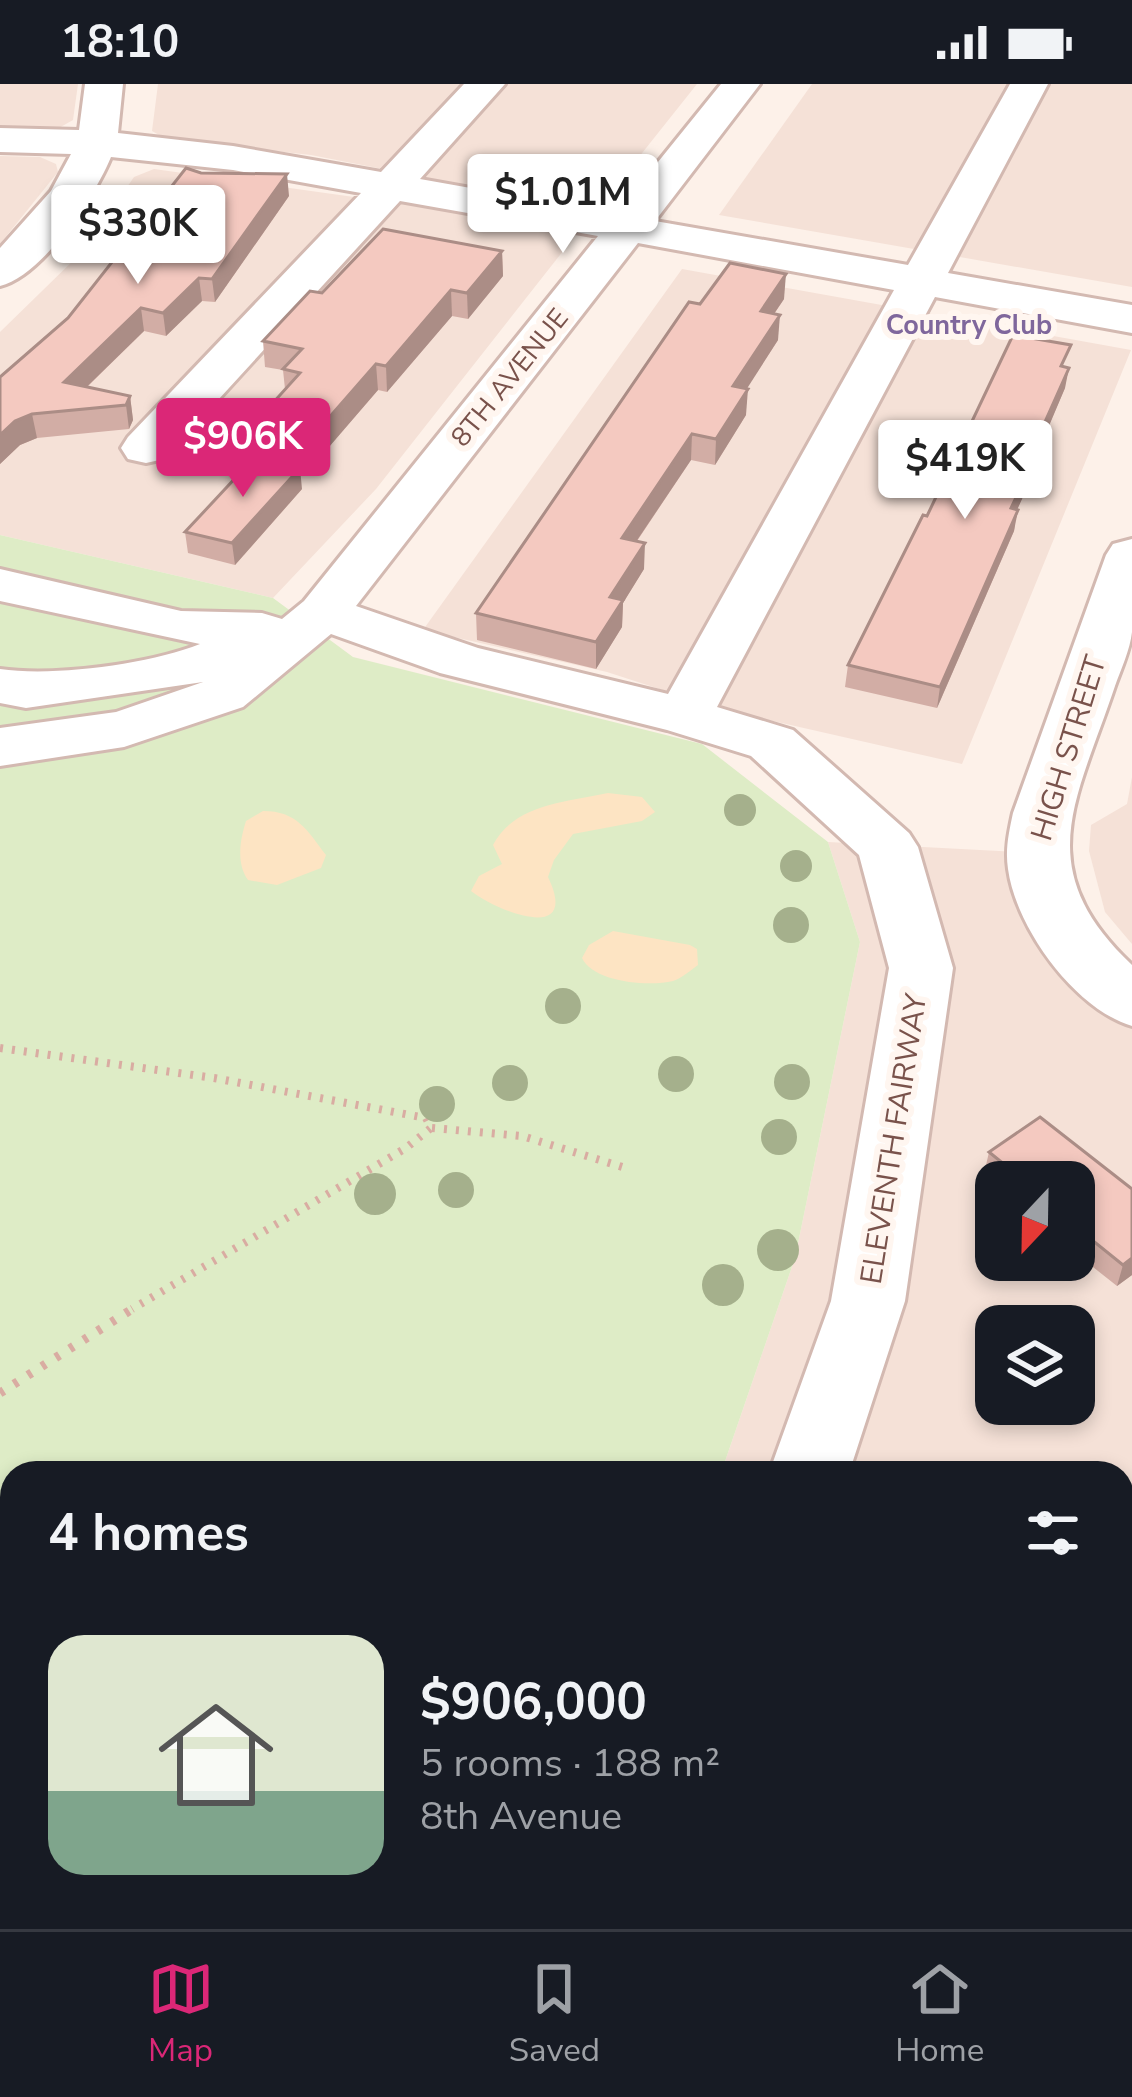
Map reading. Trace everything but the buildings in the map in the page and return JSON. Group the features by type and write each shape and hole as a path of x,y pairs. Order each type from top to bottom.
{"street":[{"path":"0,274 38,236 74,189 96,143 104,84"},
{"path":"146,448 486,84"},
{"name":"8TH AVENUE","path":"0,747 124,729 223,695 323,613 741,84"},
{"path":"684,716 1029,84"},
{"path":"0,140 96,143 232,158 1132,319"},
{"name":"HIGH STREET","path":"1126,997 1080,950 1048,903 1036,854 1043,813 1132,555"},
{"path":"0,585 181,627 271,629 323,613"},
{"path":"0,686 26,690 184,670 323,613"},
{"name":"ELEVENTH FAIRWAY","path":"323,613 460,661 684,716 772,743 887,847 921,968 868,1301 813,1461"}],"path":[{"path":"0,1048 173,1070 373,1106 426,1118 431,1128"},
{"path":"0,1393 49,1358 406,1148 431,1128 522,1136 629,1169"}],"shaded area":[{"path":"0,84 78,84 73,120 57,129 0,128"},
{"path":"158,84 697,84 596,211 311,155 166,139 152,131"},
{"path":"812,84 1132,84 1132,287 719,215"},
{"path":"0,156 40,157 56,164 58,172 0,244"},
{"path":"154,169 361,198 366,194 578,232 376,489 273,598 0,535 0,332 83,251 134,177"},
{"path":"682,269 1131,350 962,764 724,710 607,672 423,630"},
{"path":"1132,777 1132,944 1105,912 1089,851 1091,825 1127,804"},
{"path":"828,842 1036,853 1132,1002 1132,1461 725,1461 795,1258 860,942"}],"green space":[{"path":"0,535 273,598 353,657 702,744 828,842 860,942 795,1258 725,1461 0,1461"}],"sand":[{"path":"608,793 642,797 655,812 642,821 573,834 548,877 555,898 553,911 545,917 515,913 471,891 479,876 502,864 493,845 514,821 543,807"},
{"path":"263,811 285,814 300,824 326,855 321,868 277,885 248,880 241,859 242,836 246,821"},
{"path":"613,931 690,945 697,949 698,965 662,983 636,983 597,973 582,958 589,945"}],"district":[{"name":"Country Club","path":"969,325"}]}
